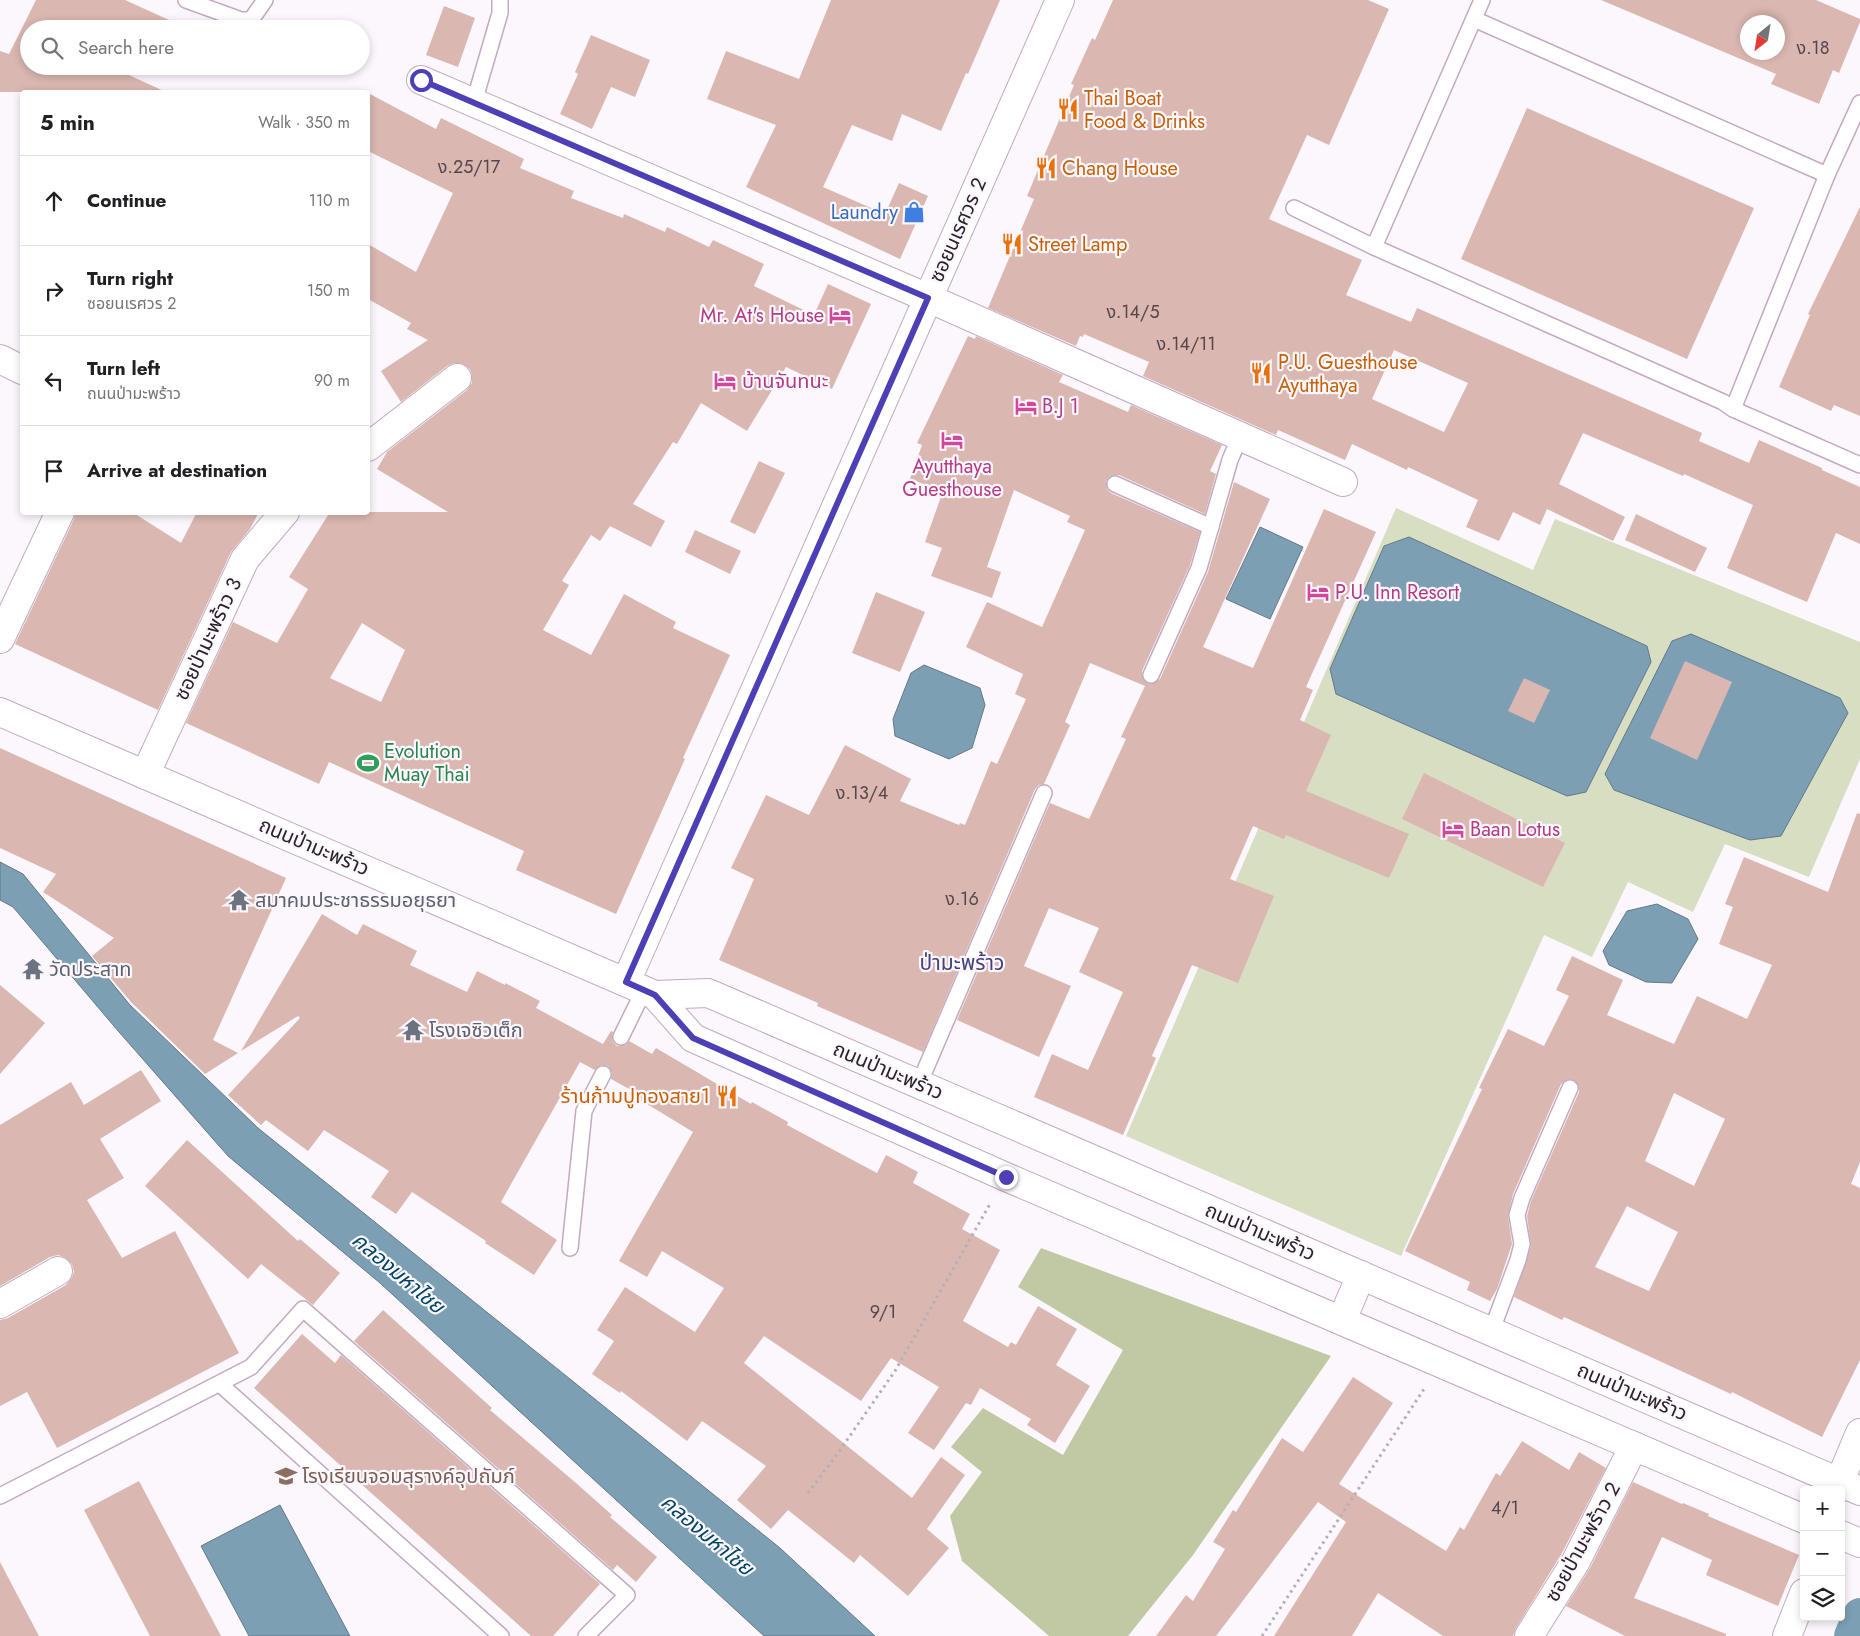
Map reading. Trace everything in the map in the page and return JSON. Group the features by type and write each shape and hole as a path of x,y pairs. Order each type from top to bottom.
{"street":[{"name":"ซอยนเรศวร 2","path":"642,989 928,298 1060,0"},
{"path":"421,80 928,298 1343,482"},
{"path":"0,360 20,369"},
{"path":"370,445 458,378"},
{"path":"0,639 59,515"},
{"name":"ซอยป่ามะพร้าว 3","path":"145,775 245,559 282,515"},
{"name":"ถนนป่ามะพร้าว","path":"0,712 642,989 708,993 1361,1275 1840,1486"},
{"name":"ถนนป่ามะพร้าว","path":"642,989 693,1038 1006,1177 1800,1517"},
{"path":"0,1304 58,1271"},
{"path":"1342,1320 1361,1275"},
{"path":"1845,1488 1860,1433"},
{"name":"ซอยป่ามะพร้าว 2","path":"1529,1636 1576,1561 1634,1446"},
{"path":"1845,1537 1860,1543"},
{"path":"1787,1636 1800,1603"}],"lane":[{"path":"186,0 241,20 251,20 265,0"},
{"path":"474,102 500,13 500,0"},
{"path":"1374,246 1482,0"},
{"path":"1474,19 1827,175"},
{"path":"1733,409 1827,175 1860,103"},
{"path":"1294,208 1374,246 1860,465"},
{"path":"1151,675 1199,568 1230,460 1240,436"},
{"path":"1115,484 1211,527"},
{"path":"919,1084 1044,793"},
{"path":"621,1037 642,989"},
{"path":"570,1248 584,1111 602,1074"},
{"path":"1491,1332 1522,1244 1517,1215 1522,1198 1570,1088"},
{"path":"0,1496 251,1367 303,1309 627,1595 586,1636"},
{"path":"220,1384 501,1636"}],"path":[{"path":"808,1493 895,1371 1006,1177"},
{"path":"1262,1636 1441,1363"}],"green space":[{"path":"1396,508 1533,570 1555,519 1860,642 1860,759 1809,877 1725,844 1693,912 1628,882 1592,957 1544,935 1401,1256 1126,1136"},
{"path":"1041,1248 1331,1356 1193,1555 1128,1636 1049,1636 962,1561 950,1516 982,1472 951,1447 983,1408 1063,1455 1123,1350 1018,1287"}],"water":[{"path":"1260,527 1303,547 1270,619 1226,599"},
{"path":"1409,537 1647,646 1651,662 1586,792 1567,796 1336,694 1330,669 1384,546"},
{"path":"1691,634 1840,698 1848,713 1781,836 1750,840 1614,790 1605,774 1672,641"},
{"path":"924,665 980,688 985,705 972,748 949,759 895,736 893,719 911,673"},
{"name":"คลองมหาไชย","path":"0,862 23,874 130,1005 258,1128 780,1548 875,1636 764,1636 380,1283 228,1156 13,907 0,900"},
{"path":"1657,904 1688,919 1698,939 1672,983 1646,982 1609,965 1603,951 1627,911"},
{"path":"280,1505 350,1636 249,1636 201,1546"}],"building":[{"path":"36,0 125,0 169,20 26,20"},
{"path":"831,0 1000,0 941,131 902,114 892,141 852,125 823,187 885,214 899,183 928,196 900,259 746,187 776,125 707,99 726,51 799,79"},
{"path":"1113,0 1368,0 1389,9 1329,145 1307,135 1269,219 1362,260 1346,295 1411,322 1417,308 1702,433 1699,441 1749,463 1759,440 1860,487 1860,544 1836,533 1807,602 1727,568 1753,505 1684,474 1683,476 1583,433 1559,484 1625,517 1613,541 1547,509 1540,525 1513,512 1499,541 1466,527 1478,500 1408,467 1407,470 1352,444 1345,460 1278,430 1276,435 1143,376 1149,362 1084,334 1083,337 1080,336 1076,346 988,308 1034,199 1027,196 1074,85 1071,84 1092,38 1095,40","holes":["1394,350 1468,383 1444,432 1372,399"]},
{"path":"1601,0 1816,0 1860,19 1839,73 1833,70 1819,104 1771,84 1776,74 1743,60 1785,60 1785,15 1740,15 1740,59"},
{"path":"444,6 475,18 458,67 426,55"},
{"path":"20,32 20,75 129,75 162,90 20,90 20,92 0,92 0,51 9,54"},
{"path":"591,35 650,60 635,97 611,87 592,129 560,114 578,74 575,72"},
{"path":"370,94 436,129 441,118 524,159 520,168 574,191 571,198 623,218 624,214 665,232 667,227 709,247 713,240 764,264 754,286 814,315 828,284 871,304 832,389 786,367 747,431 701,403 677,444 673,442 633,504 665,521 651,547 610,526 600,541 591,535 562,581 569,585 543,630 591,655 624,594 676,622 673,628 730,655 683,758 685,759 616,914 516,870 524,851 329,762 319,784 186,723 233,622 277,643 308,589 289,577 328,515 370,515 370,512 448,512 377,469 387,452 467,390 472,383 472,375 470,369 463,364 454,363 447,366 401,402 381,371 428,340 407,329 411,323 370,300 370,245 416,272 453,193 370,152","holes":["362,623 405,650 381,702 330,678"]},
{"path":"1527,108 1754,208 1687,359 1461,259"},
{"path":"1860,207 1860,416 1834,405 1831,411 1779,387 1810,315 1808,314"},
{"path":"968,336 975,339 976,336 1063,375 1059,382 1128,412 1131,405 1222,445 1210,471 1216,474 1205,514 1119,475 1110,476 1106,481 1107,489 1111,493 1200,532 1190,565 1142,671 1142,676 1147,683 1152,684 1160,679 1208,572 1234,482 1270,499 1203,647 1253,668 1324,509 1376,532 1306,687 1313,690 1300,720 1331,735 1306,791 1409,834 1389,878 1286,835 1284,839 1253,826 1230,879 1274,896 1238,983 1192,965 1152,1056 1156,1058 1123,1135 1034,1097 1052,1054 1088,1070 1123,992 1079,972 1099,928 1049,908 1024,966 1071,986 1039,1057 957,1020 1050,803 1089,819 1126,739 1121,737 1145,686 1090,663 1065,722 1070,725 1044,784 1039,785 1035,789 923,1052 817,1006 818,1003 719,960 754,879 731,868 766,795 809,815 845,745 911,779 900,801 959,825 960,823 965,825 991,761 997,764 1026,699 1015,694 1023,674 966,647 987,602 1042,627 1085,530 1067,522 1070,516 1014,490 987,567 1001,572 992,598 931,576 942,548 925,542 943,491 910,479 922,445 917,443"},
{"path":"759,461 785,473 755,534 730,522"},
{"path":"1636,514 1707,548 1695,572 1625,540"},
{"path":"75,515 137,515 181,543 195,515 257,515 250,529 231,552 158,710 15,644"},
{"path":"695,530 741,551 730,574 685,552"},
{"path":"876,592 925,612 900,672 852,653"},
{"path":"1685,661 1732,682 1697,760 1650,738"},
{"path":"1524,678 1550,690 1534,723 1508,711"},
{"path":"0,748 286,878 213,1040 238,1053 205,1074 131,1002 92,956 114,938 43,892 56,874 0,848"},
{"path":"1424,773 1565,843 1543,887 1402,819"},
{"path":"1857,813 1860,814 1860,1162 1851,1184 1860,1188 1860,1360 1822,1437 1732,1392 1731,1394 1564,1317 1562,1320 1514,1297 1531,1246 1527,1216 1531,1201 1579,1092 1579,1086 1574,1080 1568,1079 1561,1084 1513,1194 1508,1216 1512,1244 1497,1289 1490,1301 1467,1290 1470,1282 1405,1251 1482,1089 1479,1088 1508,1029 1544,1046 1569,996 1556,990 1572,956 1623,980 1607,1015 1674,1044 1697,996 1747,1019 1772,965 1719,944 1733,907 1725,904 1744,857 1828,892","holes":["1674,1093 1725,1119 1694,1186 1645,1161","1627,1206 1678,1232 1649,1291 1595,1267"]},
{"path":"322,914 357,935 363,924 417,951 410,965 467,992 477,971 540,1001 536,1008 603,1044 611,1031 613,1032 613,1042 617,1046 626,1045 629,1041 652,1054 656,1048 751,1104 752,1102 788,1122 787,1125 877,1173 886,1155 918,1172 913,1183 970,1214 962,1229 1000,1250 963,1321 1008,1347 1011,1342 1016,1345 1038,1306 1077,1329 1056,1365 1090,1386 1055,1443 1027,1425 1031,1419 980,1388 971,1405 966,1403 934,1450 908,1433 939,1387 891,1358 861,1401 764,1336 744,1363 912,1498 941,1457 965,1475 927,1529 949,1548 908,1596 860,1555 854,1563 788,1510 771,1529 737,1500 766,1466 702,1421 687,1441 621,1391 620,1393 592,1374 614,1341 597,1330 625,1287 695,1332 724,1288 662,1251 647,1277 619,1261 693,1132 629,1093 631,1090 611,1079 612,1073 608,1066 602,1065 595,1070 580,1062 501,1202 557,1240 534,1275 412,1192 396,1214 371,1197 389,1171 324,1130 308,1151 266,1120 261,1125 228,1095 300,1018 298,1016 241,1051"},
{"path":"0,985 45,1023 0,1074"},
{"path":"141,1070 161,1101 100,1139 124,1178 87,1200 122,1258 175,1231 239,1353 57,1448 27,1392 0,1406 0,1320 8,1318 66,1285 74,1272 72,1264 66,1258 58,1255 50,1257 0,1286 0,1125 71,1082 84,1105"},
{"path":"187,1140 298,1241 300,1239 340,1273 313,1305 261,1264 248,1279 145,1186"},
{"path":"383,1310 492,1408 490,1410 576,1483 612,1515 610,1517 657,1557 636,1582 617,1565 613,1570 354,1341"},
{"path":"302,1334 335,1363 341,1355 600,1584 553,1636 531,1636 254,1388"},
{"path":"1353,1377 1393,1403 1339,1484 1446,1551 1460,1527 1464,1530 1496,1473 1500,1476 1522,1441 1569,1470 1579,1452 1606,1468 1562,1553 1513,1636 1443,1636 1378,1593 1352,1636 1274,1636 1346,1522 1318,1502 1216,1636 1156,1636 1186,1595 1193,1601 1225,1549 1213,1542 1233,1510 1236,1512 1282,1438 1303,1452"},
{"path":"139,1481 221,1636 150,1636 84,1510"},
{"path":"1633,1482 1799,1555 1778,1606 1706,1575 1712,1560 1662,1537 1634,1598 1726,1634 1726,1636 1625,1636 1566,1606 1590,1568"},
{"path":"0,1562 39,1636 0,1636"}],"waterway":[{"path":"1851,1636 1860,1615"}],"place":[{"name":"Thai Boat Food & Drinks","path":"1068,109"},
{"name":"Chang House","path":"1046,168"},
{"name":"Laundry","path":"914,212"},
{"name":"Street Lamp","path":"1012,244"},
{"name":"Mr. At's House","path":"840,315"},
{"name":"P.U. Guesthouse Ayutthaya","path":"1261,373"},
{"name":"บ้านจันทนะ","path":"725,381"},
{"name":"B.J 1","path":"1026,406"},
{"name":"Ayutthaya Guesthouse","path":"952,440"},
{"name":"P.U. Inn Resort","path":"1318,592"},
{"name":"Evolution Muay Thai","path":"368,763"},
{"name":"Baan Lotus","path":"1453,829"},
{"name":"สมาคมประชาธรรมอยุธยา","path":"239,900"},
{"name":"วัดประสาท","path":"33,969"},
{"name":"โรงเจซิวเต็ก","path":"413,1030"},
{"name":"ร้านก้ามปูทองสาย1","path":"727,1096"},
{"name":"โรงเรียนจอมสุรางค์อุปถัมภ์","path":"286,1476"}],"district":[{"name":"ป่ามะพร้าว","path":"962,963"}],"route":[{"path":"421,80 928,298 626,982 655,995 693,1038 1006,1177"}]}
